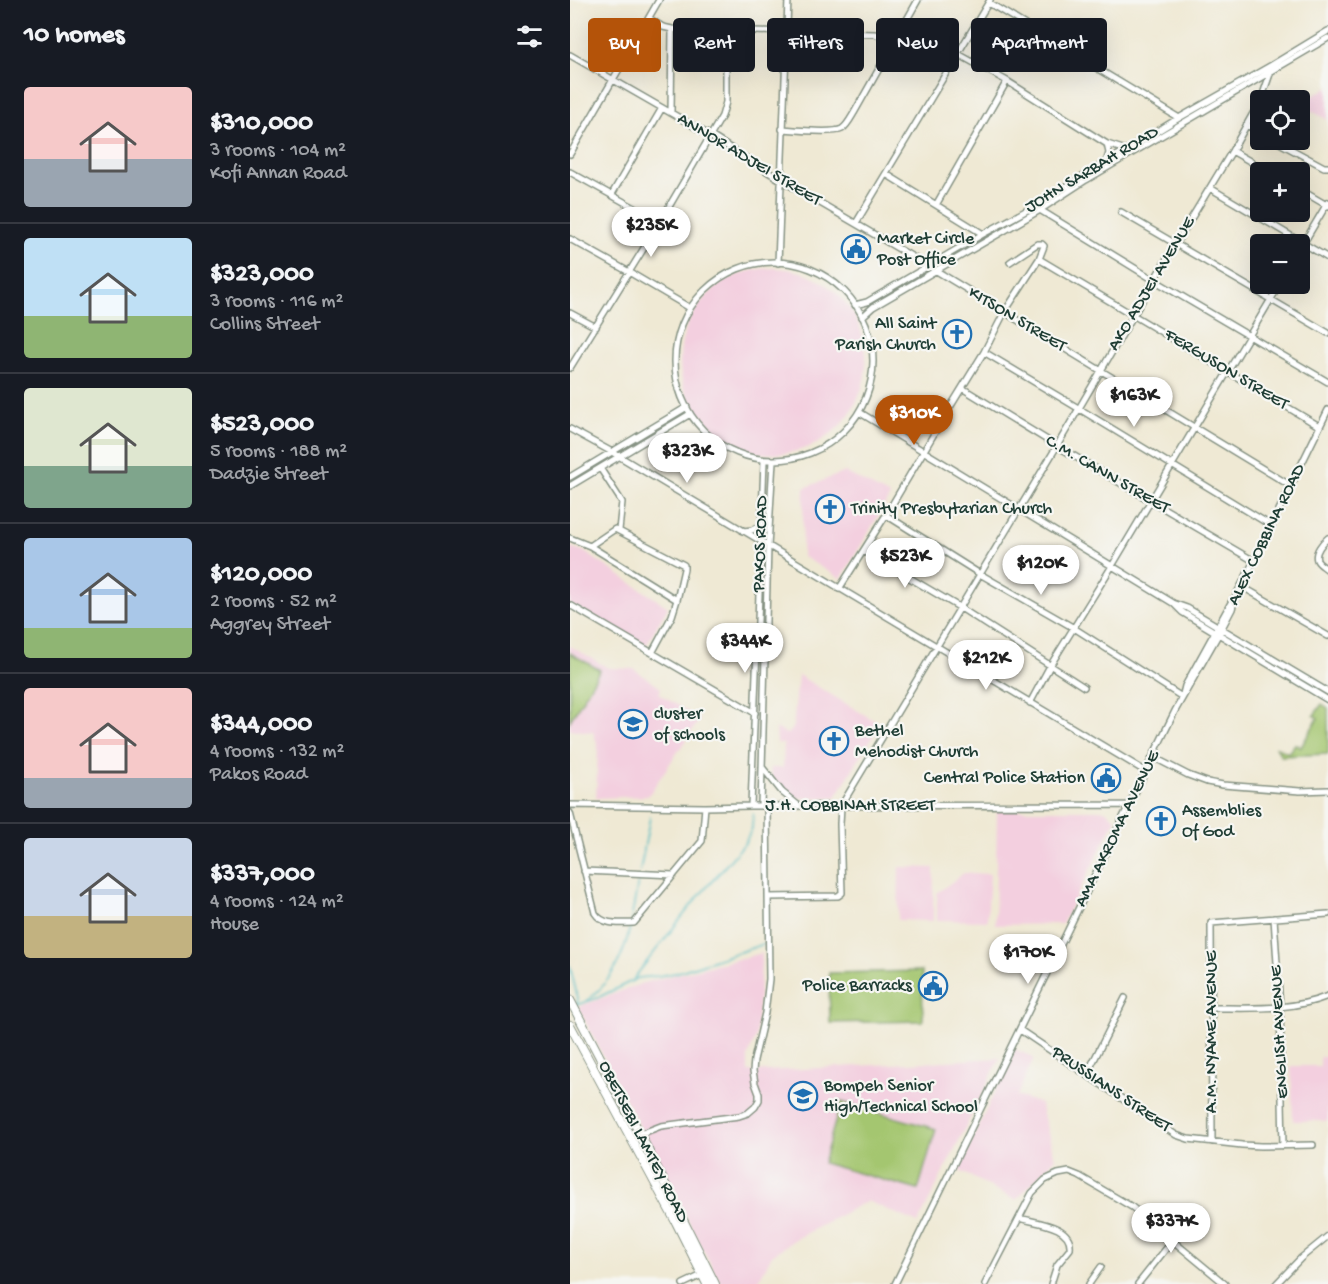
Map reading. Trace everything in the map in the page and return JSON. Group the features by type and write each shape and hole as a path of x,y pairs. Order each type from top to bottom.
{"main road":[{"name":"OBETSEBI LAMTEY ROAD","path":"570,1000 716,1284"},
{"name":"OBETSEBI LAMTEY ROAD","path":"570,1025 707,1284"}],"street":[{"path":"649,18 659,0"},
{"path":"788,0 788,18"},
{"path":"908,18 918,0"},
{"path":"959,52 989,1 1179,118"},
{"path":"661,26 672,29 671,113"},
{"name":"JOHN SARBAH ROAD","path":"855,305 867,302 1033,207 1328,31"},
{"name":"JOHN SARBAH ROAD","path":"862,317 873,307 1328,38"},
{"name":"ANNOR ADJEI STREET","path":"570,55 711,136 928,267"},
{"path":"959,55 1007,81 1107,144 1126,150"},
{"name":"AKO ADJEI AVENUE","path":"1264,90 1272,65"},
{"path":"570,154 618,72"},
{"path":"570,368 711,136 725,109 725,72"},
{"path":"778,262 786,72"},
{"path":"782,129 830,131 841,129 854,113 877,72"},
{"path":"856,223 947,72"},
{"path":"936,205 1007,81"},
{"path":"612,194 662,108"},
{"name":"AKO ADJEI AVENUE","path":"841,806 1250,119"},
{"path":"1106,162 1107,144"},
{"path":"1293,150 1328,167"},
{"path":"1232,151 1251,162"},
{"path":"570,172 660,222"},
{"path":"886,174 983,234"},
{"path":"1210,189 1288,234"},
{"path":"1309,234 1327,205 1310,195"},
{"path":"1040,210 1328,382"},
{"path":"1122,212 1328,333"},
{"path":"570,239 690,308"},
{"name":"FERGUSON STREET","path":"1010,262 1037,244 1041,244 1044,249 1039,259 1319,426"},
{"path":"1310,247 1328,258"},
{"path":"839,589 886,515 1039,259"},
{"path":"778,262 797,265 833,282 855,305 870,335 873,360 870,386 859,412 847,428 830,442 810,453 764,461 735,452 710,436 690,414 678,388 674,361 678,333 690,308 707,288 728,274 752,265 778,262"},
{"name":"KITSON STREET","path":"928,267 1291,486"},
{"path":"1030,703 1274,294"},
{"path":"570,313 596,327"},
{"path":"984,352 1272,526"},
{"name":"C.M. CANN STREET","path":"962,388 1254,561"},
{"path":"570,477 687,407"},
{"name":"ALEX COBBINA ROAD","path":"1218,630 1232,609 1236,595 1328,410"},
{"path":"859,412 1173,603 1187,608 1328,700"},
{"path":"570,486 690,414"},
{"path":"570,429 1145,771"},
{"name":"PAKOS ROAD","path":"751,806 764,461"},
{"name":"PAKOS ROAD","path":"640,1134 661,1126 739,1116 748,1113 759,1100 753,1071 765,1013 769,979 762,767 768,546 773,461"},
{"path":"600,468 622,502 619,530"},
{"path":"886,515 980,574 1074,628 1182,697"},
{"path":"743,531 762,525"},
{"path":"590,546 612,530 619,530 684,565 677,600 666,629 652,653"},
{"path":"570,538 590,546 677,600"},
{"path":"1328,538 1323,542 1316,558 1317,562 1328,570"},
{"path":"864,551 959,607 1084,687"},
{"path":"1241,585 1328,636"},
{"path":"570,605 755,713"},
{"path":"1218,630 1328,692"},
{"name":"AMA AKROMA AVENUE","path":"895,1284 1130,805 1182,697 1185,686 1218,630"},
{"path":"1152,757 1207,782 1300,791 1328,790"},
{"path":"762,767 782,792 799,806"},
{"name":"J.H. COBBINAH STREET","path":"570,806 1130,805"},
{"path":"768,897 838,896 842,893 841,806"},
{"path":"570,813 598,919 603,922 634,923 702,841 705,807"},
{"path":"584,871 674,875"},
{"path":"1274,918 1328,914"},
{"name":"A.M. NYAME AVENUE","path":"1212,1142 1211,923 1274,918"},
{"name":"ENGLISH AVENUE","path":"1274,918 1280,1008 1283,1146"},
{"path":"1211,1008 1280,1008 1328,996"},
{"path":"1087,1074 1125,998"},
{"name":"PRUSSIANS STREET","path":"1020,1029 1176,1135 1188,1139 1261,1146 1313,1145"},
{"path":"985,1284 1032,1192 1041,1183 1058,1174 1069,1172 1132,1207 1225,1284"},
{"path":"1019,1218 1054,1226 1069,1239 1070,1249 1057,1265 1051,1284"},
{"path":"1276,1284 1301,1258 1328,1236"},
{"path":"1138,1284 1173,1240"},
{"path":"1089,1284 1101,1267"},
{"path":"683,1284 702,1275"}],"shaded area":[{"path":"1328,87 1328,120 1310,110 1310,98"},
{"path":"773,268 791,269 809,275 825,283 839,295 851,309 859,325 865,343 865,379 859,397 851,413 839,427 825,439 809,447 791,453 773,454 755,453 737,447 721,439 707,427 695,413 687,397 681,379 680,361 681,343 687,325 695,309 707,295 721,283 737,275 755,269"},
{"path":"845,472 890,496 841,579 802,556 804,488"},
{"path":"570,547 583,551 668,607 645,647 570,604"},
{"name":"cluster of schools","path":"570,646 608,668 634,669 661,688 659,694 700,719 648,796 596,798 598,746 593,732 570,730"},
{"path":"798,675 880,724 836,797 794,798 772,779 770,768 783,768 784,744 777,743 776,728 787,734 793,729"},
{"path":"997,810 1105,810 1116,819 1062,924 995,925"},
{"path":"899,867 934,868 933,921 898,920"},
{"path":"964,873 990,874 987,921 937,920 937,893"},
{"name":"Bompeh Senior High/Technical School","path":"762,953 756,1036 748,1056 748,1072 1000,1058 918,1223 867,1201 797,1238 772,1255 757,1284 721,1284 578,1007 643,983"},
{"path":"1015,1049 1034,1058 1017,1096 1040,1103 1055,1159 1016,1200 958,1170"},
{"path":"1320,1057 1328,1057 1328,1121 1293,1121 1291,1066 1320,1066"}],"green space":[{"path":"570,653 600,670 570,721"},
{"path":"1322,704 1328,708 1328,754 1281,756 1276,747 1288,753 1295,744 1301,747 1318,718 1314,715"},
{"path":"922,971 923,1021 830,1023 829,973"},
{"path":"841,1102 936,1129 918,1190 823,1163"}],"waterway":[{"path":"634,978 693,903 745,843 752,828 753,814"},
{"path":"640,871 650,817"},
{"path":"631,920 639,877"},
{"path":"586,1001 595,994 615,968 630,926"},
{"path":"570,967 578,999 576,1005 597,998 638,978 675,973 764,944"}],"place":[{"name":"Market Circle Post Office","path":"856,249"},
{"name":"All Saint Parish Church","path":"957,334"},
{"name":"Trinity Presbytarian Church","path":"830,509"},
{"name":"cluster of schools","path":"633,724"},
{"name":"Bethel Mehodist Church","path":"834,741"},
{"name":"Central Police Station","path":"1106,778"},
{"name":"Assemblies Of God","path":"1161,821"},
{"name":"Police Barracks","path":"933,986"},
{"name":"Bompeh Senior High/Technical School","path":"803,1096"}]}
